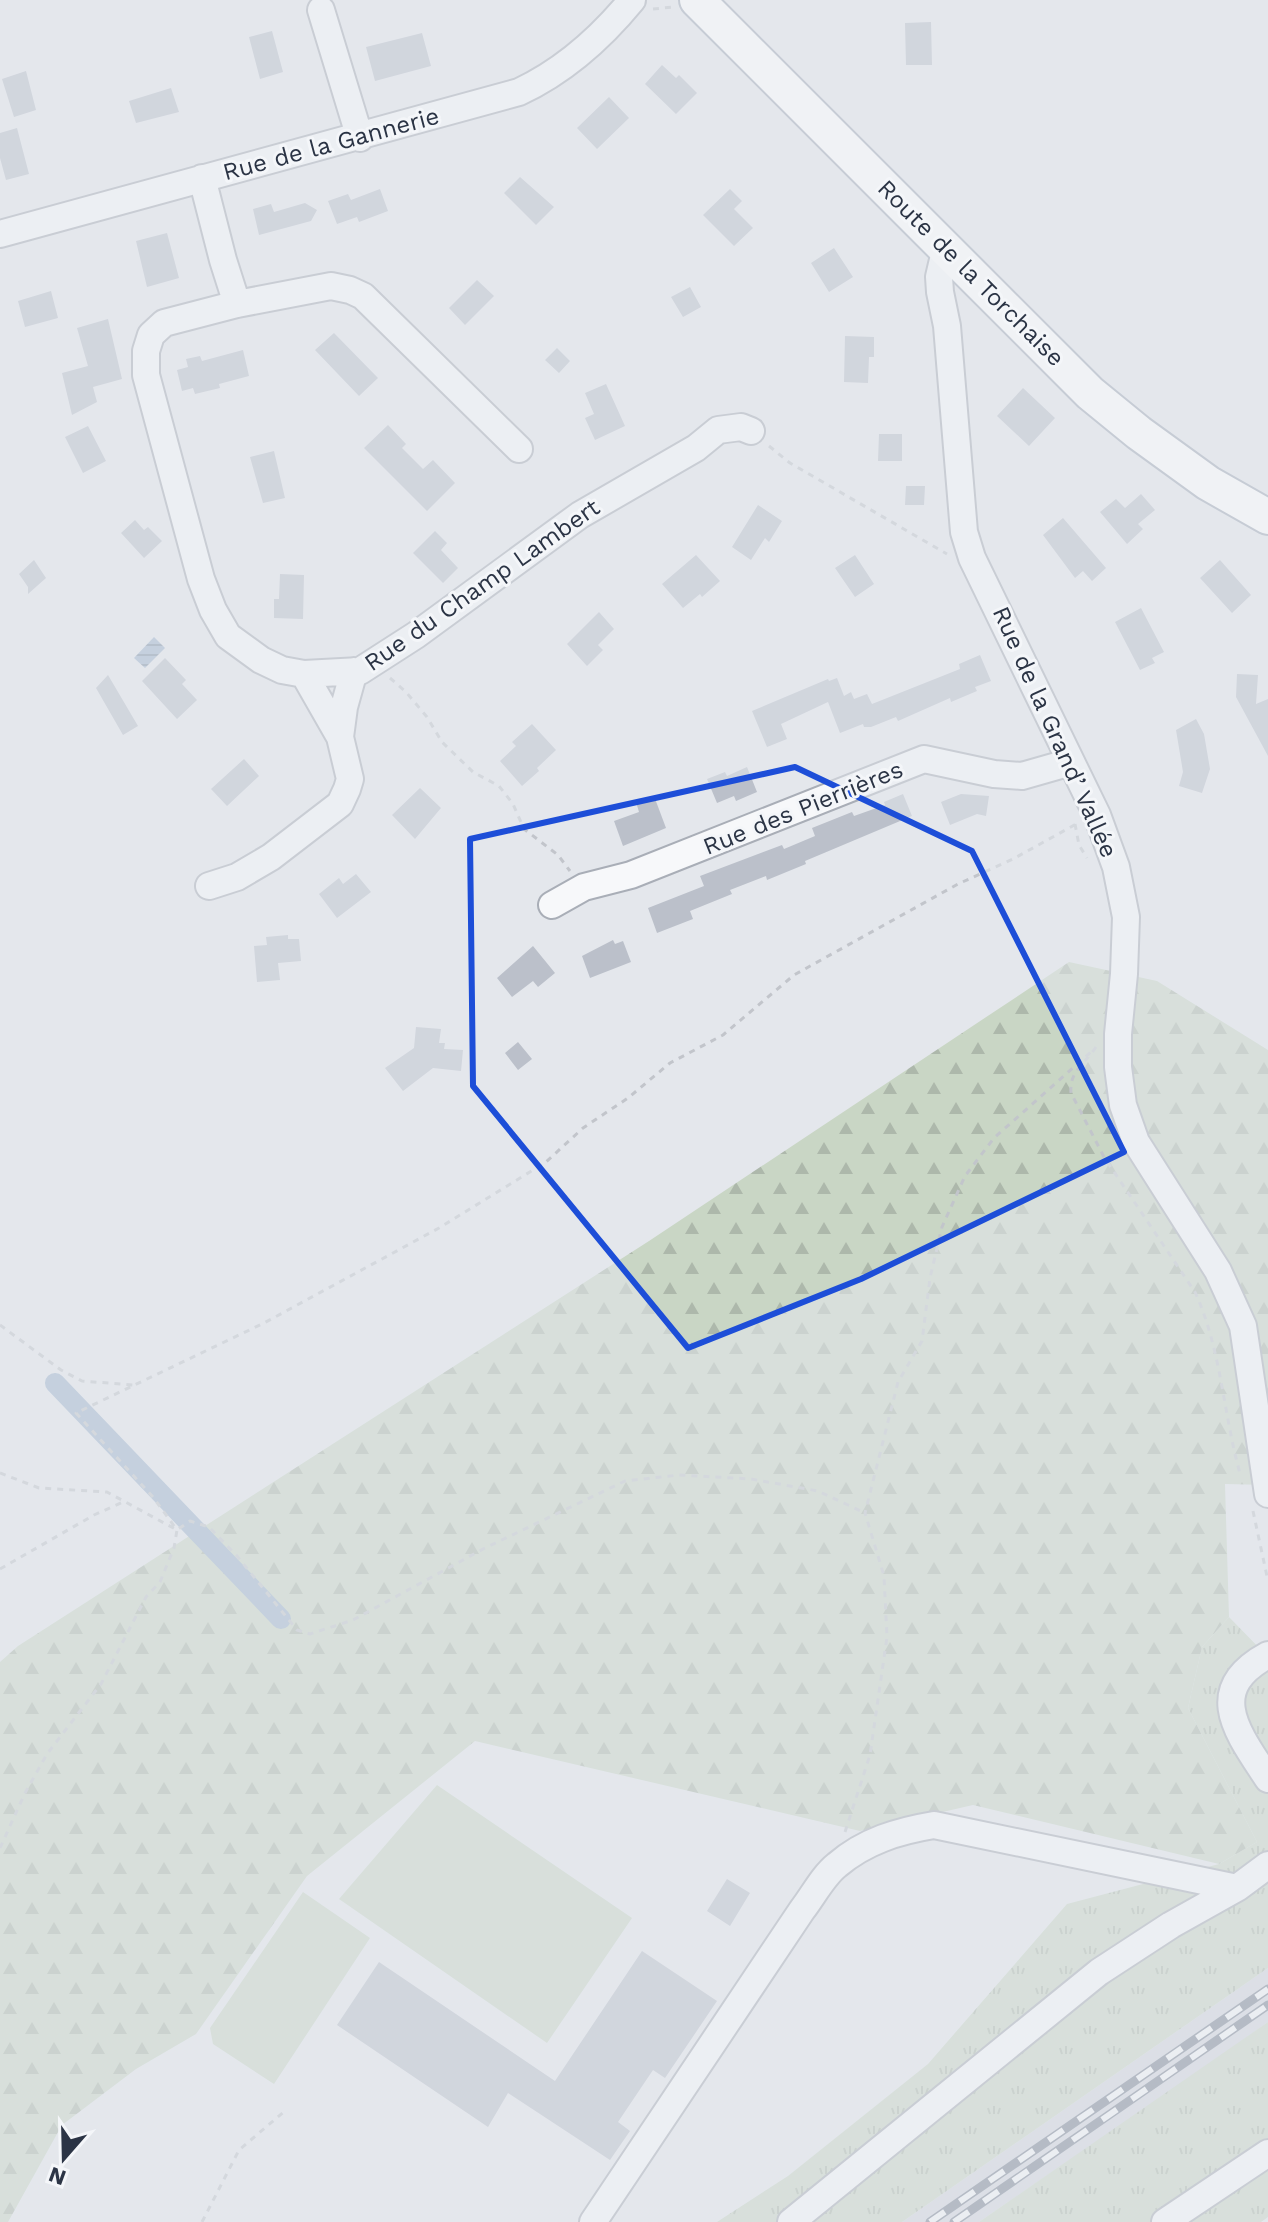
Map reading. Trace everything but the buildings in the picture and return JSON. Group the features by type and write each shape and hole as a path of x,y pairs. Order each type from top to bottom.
{"main road":[{"name":"Route de la Torchaise","path":"688,4 946,247 1090,393 1208,483 1268,517"}],"street":[{"name":"Rue de la Gannerie","path":"0,234 360,138 519,92 565,67 613,23 630,2"},
{"path":"321,10 360,138"},
{"path":"202,178 237,304"},
{"name":"Rue de la Grand’ Vallée","path":"946,247 939,277 947,326 964,532 972,558 1097,815 1116,867 1126,917 1124,974 1108,1037 1118,1067 1123,1105 1136,1142 1218,1271 1243,1326 1255,1497"},
{"path":"947,326 960,295 976,279"},
{"name":"Rue du Champ Lambert","path":"519,449 363,296 331,286 237,304 164,323 151,335 146,351 146,375 201,579 213,610 228,636 261,660 282,670 304,674 357,671 416,635 580,515 696,448 718,430 741,427 751,431"},
{"path":"340,737 344,707 357,671"},
{"path":"209,886 237,877 271,857 340,804 350,779 340,737 304,674"},
{"name":"Rue des Pierrières","path":"552,905 584,887 631,875 924,759 994,774 1022,776 1071,762"},
{"path":"1268,1655 1246,1668 1236,1683 1230,1701 1231,1716 1239,1735 1268,1779"},
{"path":"593,2222 802,1910 835,1866 872,1842 905,1830 934,1825 1009,1838 1237,1888"},
{"path":"791,2222 1099,1972 1171,1925 1237,1888 1268,1865"},
{"path":"1165,2222 1268,2153"}],"path":[{"path":"630,2 640,13 661,6 688,4"},
{"path":"751,431 790,463 873,513 949,555 972,558"},
{"path":"357,671 381,671 406,692 442,742 473,772 499,786 513,804 524,829 558,855 584,887"},
{"path":"0,1848 47,1754 101,1684 146,1597 160,1582 174,1548 177,1530 153,1497 76,1413 277,1317 439,1228 546,1162 583,1128 628,1098 670,1063 723,1035 794,975 958,884 1097,815"},
{"path":"835,1866 870,1755 887,1637 884,1576 865,1513 898,1382 922,1341 930,1278 942,1227 965,1176 994,1138 1076,1062 1108,1037"},
{"path":"1108,1037 1075,1071 1071,1093 1104,1157 1195,1292 1205,1314 1255,1497 1268,1581"},
{"path":"0,1325 61,1370 82,1381 137,1385"},
{"path":"0,1473 39,1488 107,1492 177,1530"},
{"path":"177,1530 190,1521 209,1527 297,1630 310,1634 353,1620 485,1548 625,1481 679,1475 751,1479 818,1491 865,1513"},
{"path":"0,1569 94,1515 124,1502"},
{"path":"202,2222 239,2150 286,2110"}],"highlighted area":[{"path":"795,767 972,851 1124,1152 861,1279 688,1348 473,1086 470,839"}],"shaded area":[{"path":"1268,1968 1268,2022 1201,2070 979,2222 902,2222"}],"green space":[{"path":"1069,962 1157,981 1268,1050 1268,1485 1225,1484 1229,1617 1202,1647 1188,1708 1257,1842 1219,1864 973,1805 860,1831 475,1741 307,1876 196,2034 136,2069 62,2125 8,2222 0,2222 0,1662 18,1646 649,1241"},
{"path":"1229,1617 1268,1657 1268,1968 902,2222 717,2222 788,2176 928,2064 1067,1904 1219,1864 1257,1842 1188,1708 1202,1647"},
{"path":"437,1785 632,1918 547,2043 339,1899"},
{"path":"303,1892 370,1938 274,2084 213,2044 210,2028"},
{"path":"1268,2022 1268,2217 1261,2222 979,2222"}],"water":[{"path":"154,637 165,648 145,668 134,658"}],"waterway":[{"path":"55,1383 281,1619"}],"railway":[{"path":"930,2222 1268,1989"},
{"path":"954,2222 1268,2005"}]}
